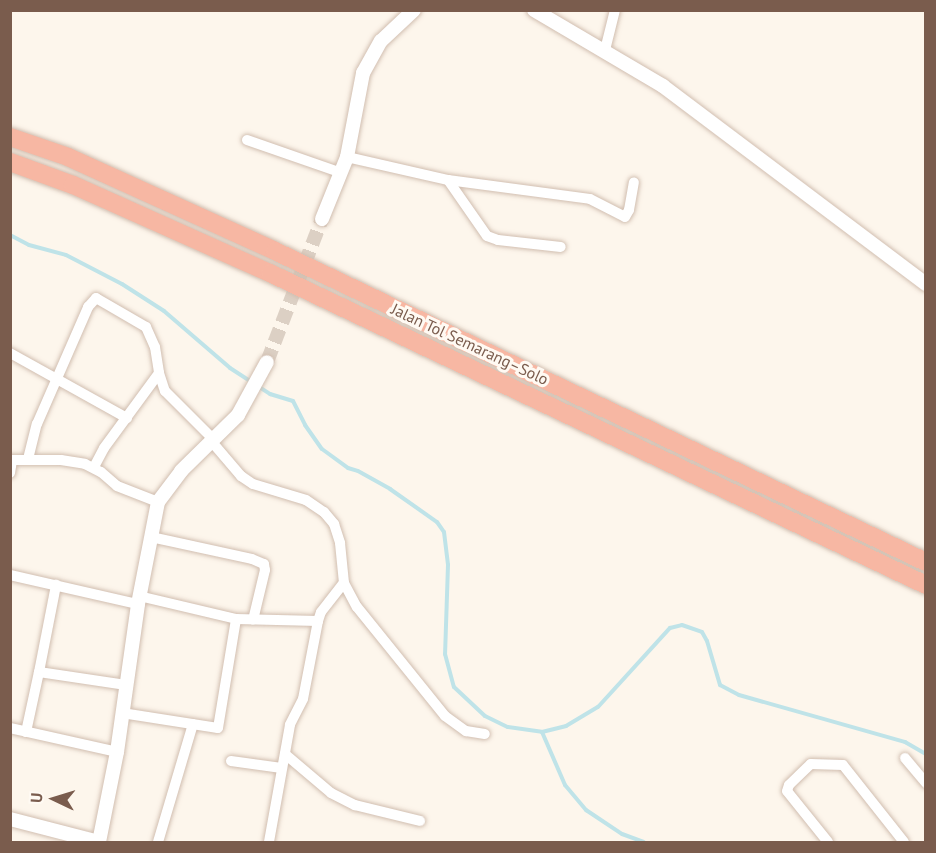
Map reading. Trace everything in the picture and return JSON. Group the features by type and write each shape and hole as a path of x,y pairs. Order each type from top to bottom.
{"highway":[{"name":"Jalan Tol Semarang–Solo","path":"10,137 68,157 276,251 926,562"},
{"name":"Jalan Tol Semarang–Solo","path":"10,162 73,185 270,273 926,585"}],"street":[{"path":"322,219 339,172 347,157 363,73 381,41 414,10"},
{"path":"534,10 663,86 926,284"},
{"path":"605,50 615,10"},
{"path":"247,140 339,172"},
{"path":"347,157 448,180 590,199 625,217 629,210 634,182"},
{"path":"448,180 487,236 507,241 561,247"},
{"path":"28,459 34,430 88,307 96,298 146,327 155,347 159,373 168,395 213,441 241,476 253,484 306,500 324,512 334,524 340,543 344,583 357,607 445,716 466,731 485,734"},
{"path":"10,353 127,418"},
{"path":"10,819 70,839 101,842 117,752 138,600 158,502 181,471 232,423 249,398 267,362"},
{"path":"94,467 104,448 159,373"},
{"path":"10,473 11,460 69,461 94,467 117,486 158,502"},
{"path":"151,537 252,559 264,564 265,570 253,620"},
{"path":"10,575 236,619 318,621"},
{"path":"269,843 290,725 303,699 318,621 321,612 344,583"},
{"path":"26,732 56,585"},
{"path":"122,713 219,727 236,619"},
{"path":"39,672 126,685"},
{"path":"158,843 193,724"},
{"path":"10,728 117,752"},
{"path":"285,754 331,793 355,805 420,821"},
{"path":"905,758 926,783"},
{"path":"231,761 282,768"},
{"path":"828,843 787,791 789,785 811,764 843,765 904,843"}],"waterway":[{"path":"10,235 29,245 66,255 122,284 164,311 230,368 270,394 293,401 305,425 322,449 348,468 390,489 437,522 444,532 448,565 445,654 454,687 485,716 508,727 542,732 566,726 598,707 670,628 682,625 702,632 707,641 720,685 739,695 905,742 926,754"},
{"path":"542,732 565,785 586,810 622,834 644,842"}],"tunnel":[{"path":"267,362 322,219"}]}
